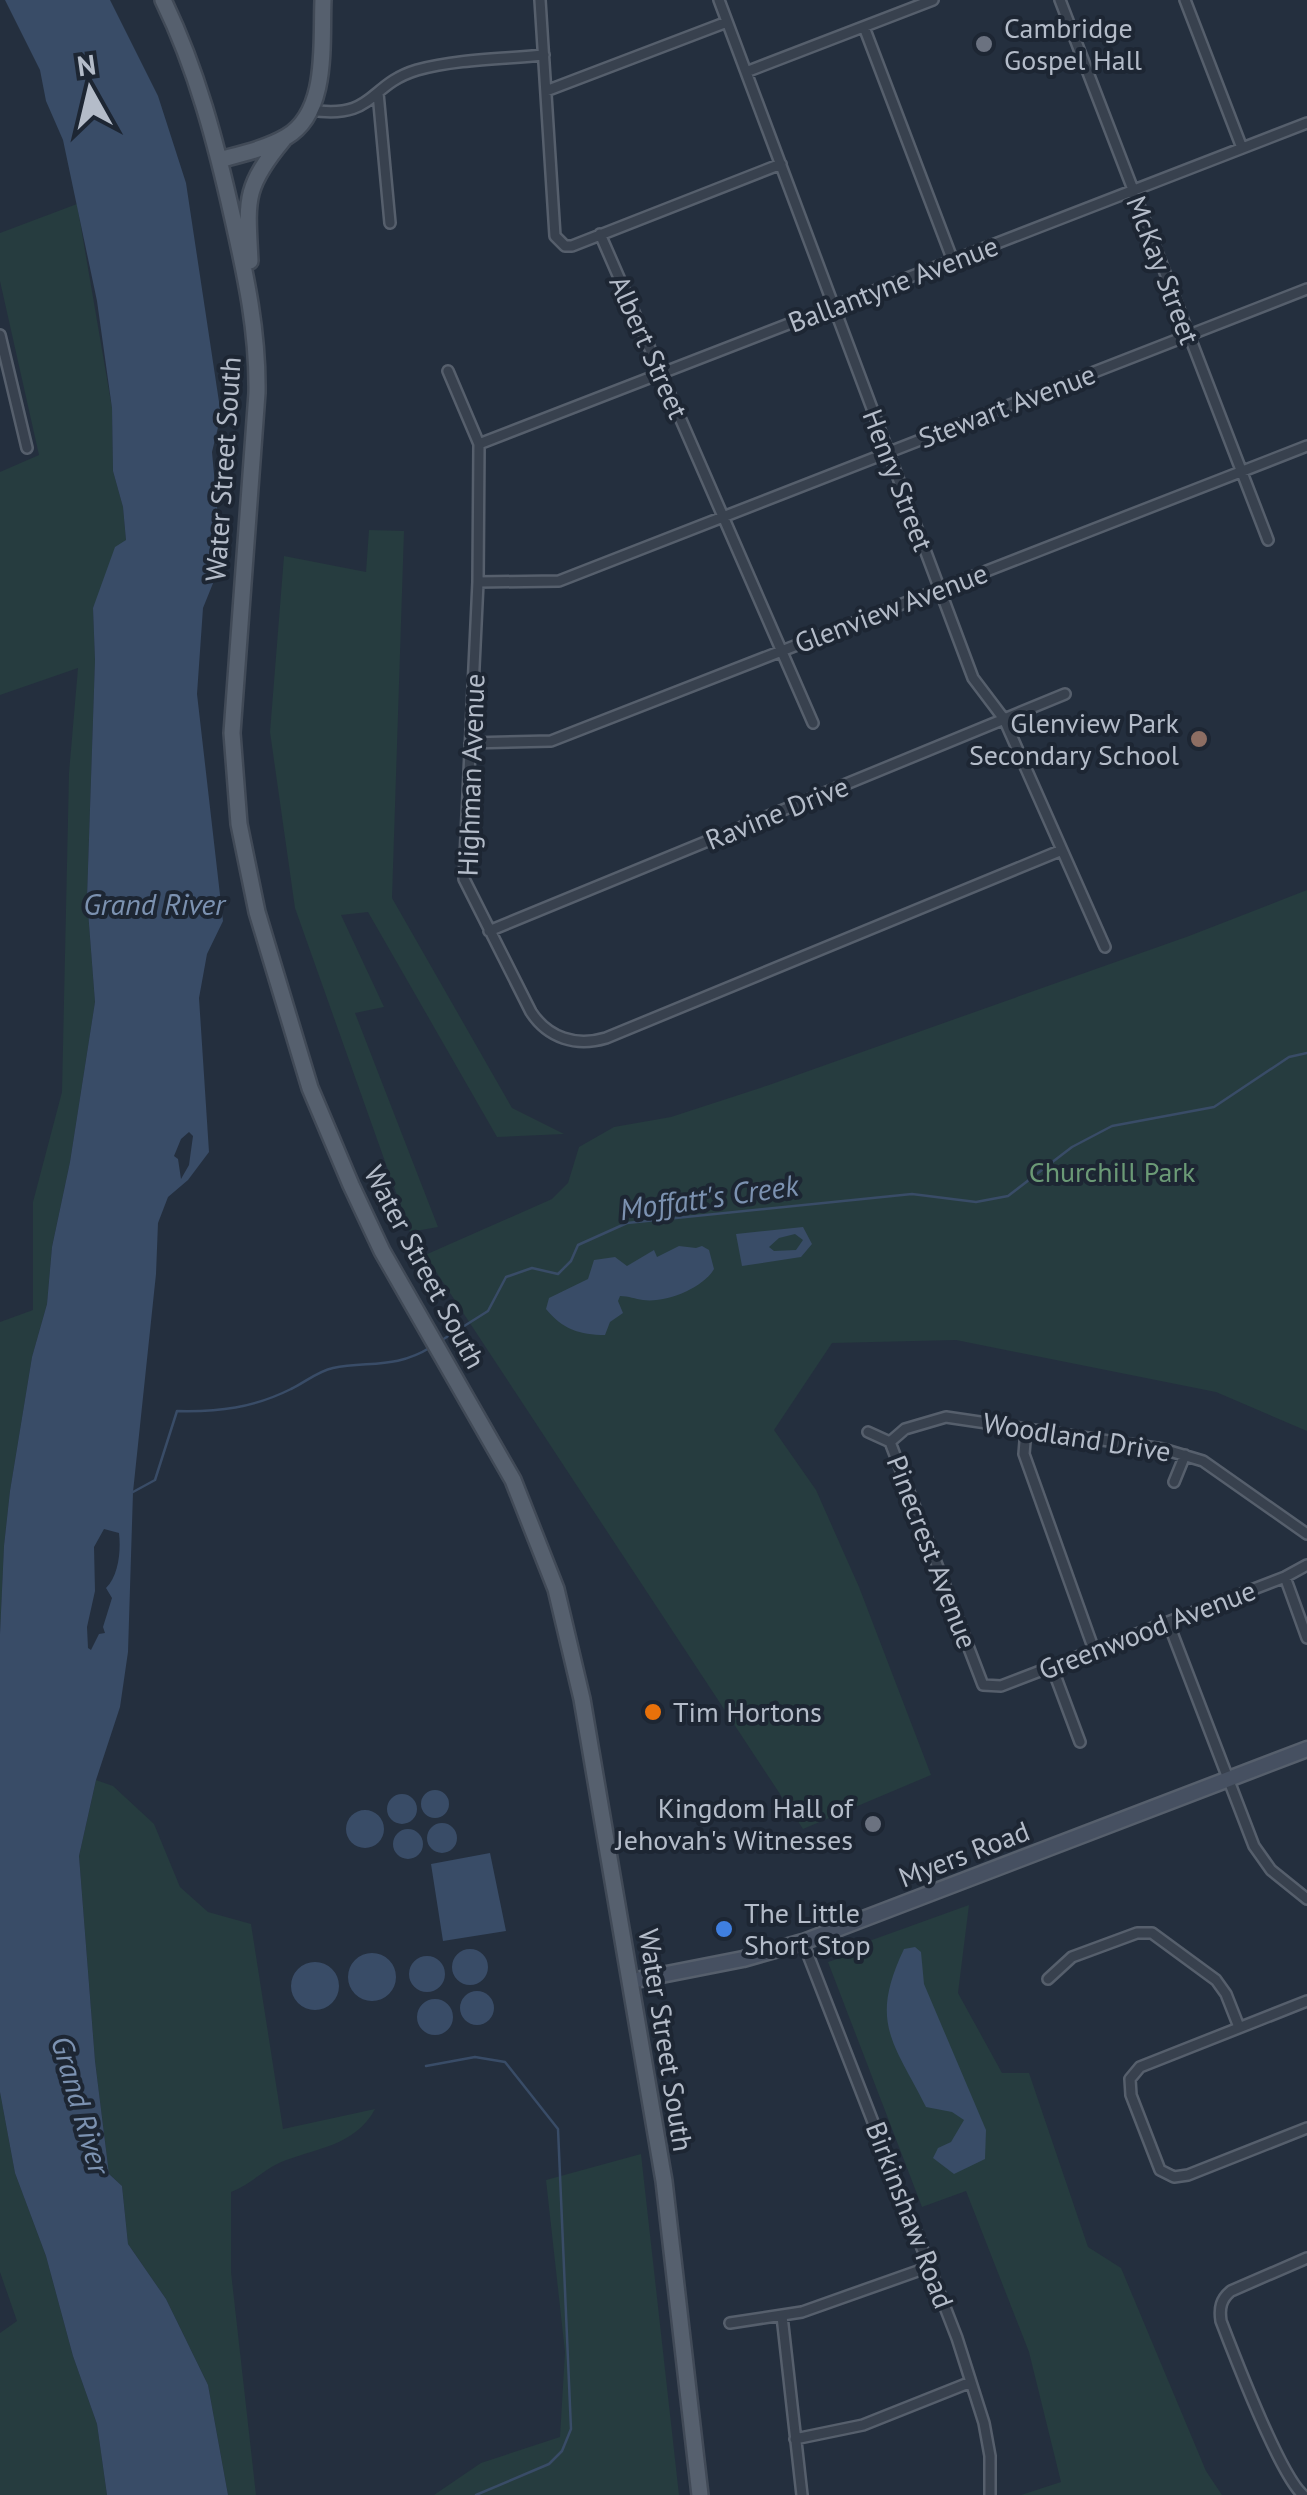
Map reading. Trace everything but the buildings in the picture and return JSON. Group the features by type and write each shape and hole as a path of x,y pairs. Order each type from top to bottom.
{"main road":[{"name":"Water Street South","path":"163,0 192,64 219,160 252,302 256,336 257,393 232,733 239,824 257,912 310,1088 382,1250 513,1480 556,1589 582,1700 664,2181 700,2495"},
{"path":"252,302 248,193 260,168 310,110 318,82 323,0"},
{"path":"219,160 286,137"},
{"name":"Myers Road","path":"631,1982 743,1959 802,1942 1307,1750"}],"street":[{"path":"540,0 555,236 565,246 781,164"},
{"name":"Henry Street","path":"719,0 974,678 1004,719 1105,947"},
{"path":"746,72 933,0"},
{"name":"McKay Street","path":"1060,0 1268,540"},
{"path":"1185,0 1242,148"},
{"path":"546,91 727,22"},
{"path":"864,27 953,261"},
{"path":"310,110 348,113 403,76 423,69 544,54"},
{"path":"378,93 390,224"},
{"name":"Ballantyne Avenue","path":"479,444 1307,123"},
{"name":"Albert Street","path":"600,234 814,723"},
{"name":"Stewart Avenue","path":"478,582 560,581 1307,289"},
{"path":"0,335 26,448"},
{"name":"Highman Avenue","path":"448,371 479,444 478,582 463,872 465,885 540,1023 566,1039 593,1042 1062,850"},
{"name":"Glenview Avenue","path":"470,743 551,741 1307,446"},
{"name":"Ravine Drive","path":"489,931 1064,694"},
{"name":"Woodland Drive","path":"890,1442 905,1430 946,1416 1163,1449 1203,1462 1307,1534"},
{"path":"1026,1429 1024,1454 1094,1650"},
{"name":"Pinecrest Avenue","path":"868,1432 890,1442 983,1685"},
{"path":"1174,1482 1185,1455"},
{"name":"Greenwood Avenue","path":"983,1685 1001,1686 1285,1577 1307,1565"},
{"path":"1285,1577 1307,1638"},
{"path":"1168,1622 1259,1855 1283,1882 1307,1900"},
{"path":"1052,1667 1080,1742"},
{"path":"1048,1979 1072,1957 1136,1933 1152,1933 1216,1980 1239,2027"},
{"name":"Birkinshaw Road","path":"802,1942 972,2382 988,2447 990,2495"},
{"path":"1307,2001 1140,2067 1130,2079 1131,2095 1160,2170 1174,2177 1307,2128"},
{"path":"1303,2495 1293,2482 1252,2395 1220,2310 1231,2291 1307,2258"},
{"path":"730,2323 782,2316 836,2302 929,2267"},
{"path":"782,2316 802,2495"},
{"path":"795,2438 863,2426 972,2382"}],"green space":[{"path":"77,204 112,408 113,471 123,507 126,540 93,608 95,660 87,898 95,1002 70,1162 52,1247 47,1304 32,1357 10,1491 0,1634 0,1322 33,1310 33,1202 62,1092 69,773 78,668 0,695 0,472 39,455 0,281 0,233"},
{"path":"369,530 404,531 392,898 512,1108 564,1134 497,1137 368,912 341,915 384,1007 355,1013 438,1227 410,1232 295,908 270,732 284,556 366,572"},
{"name":"Churchill Park","path":"1307,890 1307,1431 1216,1392 956,1340 832,1343 774,1430 816,1490 859,1587 931,1775 803,1829 425,1255 552,1199 568,1183 579,1147 614,1127 671,1117 769,1085 1189,936"},
{"path":"96,1780 113,1786 154,1824 180,1887 208,1912 251,1924 283,2129 375,2109 367,2122 345,2139 279,2163 231,2192 231,2272 256,2495 228,2495 208,2385 166,2299 128,2244 122,2186 109,2174 95,2061 79,1856"},
{"path":"969,1905 958,1993 1002,2073 1029,2073 1088,2247 1121,2268 1206,2471 1222,2495 1021,2495 1061,2482 1029,2352 966,2191 922,2207 828,1962 843,1957 858,1945"},
{"path":"0,2092 15,2173 46,2256 73,2356 97,2424 107,2495 0,2495 0,2333 17,2321 0,2272"},
{"path":"641,2154 679,2495 434,2495 481,2463 560,2437 565,2352 546,2180"}],"water":[{"name":"Grand River","path":"5,0 110,0 158,96 186,183 221,415 212,452 222,561 203,608 197,694 223,921 207,954 199,998 209,1152 188,1180 168,1197 158,1223 133,1492 128,1652 120,1707 96,1780 79,1856 95,2061 109,2174 122,2186 128,2244 166,2299 208,2385 228,2495 107,2495 97,2424 73,2356 46,2256 15,2173 0,2092 0,1634 4,1546 32,1357 47,1304 52,1247 70,1162 95,1002 87,898 95,660 93,608 115,547 126,540 123,507 113,471 112,408 97,301 63,140 46,101 40,70","holes":["189,1132 193,1136 189,1165 181,1179 174,1156 181,1139","104,1529 119,1533 119,1554 114,1576 106,1588 112,1598 103,1627 105,1633 99,1634 91,1650 87,1627 95,1591 94,1547"]},
{"path":"803,1227 812,1244 801,1257 742,1266 736,1234","holes":["795,1234 803,1240 796,1250 774,1251 769,1247 779,1238"]},
{"path":"679,1246 702,1246 709,1250 714,1269 709,1276 673,1297 643,1300 620,1296 623,1313 610,1322 605,1335 572,1330 546,1309 549,1298 588,1279 594,1260 615,1257 627,1266 654,1250 657,1257"},
{"path":"435,1790 445,1794 449,1804 445,1814 435,1818 425,1814 421,1804 425,1794"},
{"path":"402,1794 412,1799 417,1809 412,1819 402,1824 392,1819 387,1809 392,1799"},
{"path":"365,1810 378,1816 384,1829 378,1842 365,1848 352,1842 346,1829 352,1816"},
{"path":"442,1823 452,1828 457,1838 452,1848 442,1853 432,1848 427,1838 432,1828"},
{"path":"408,1829 418,1834 423,1844 418,1854 408,1859 398,1854 393,1844 398,1834"},
{"path":"490,1853 506,1931 443,1941 431,1864"},
{"path":"915,1947 921,1952 924,1984 986,2130 985,2159 954,2174 933,2158 938,2148 951,2142 964,2120 952,2112 926,2107 895,2048 887,2014 888,1996 904,1949"},
{"path":"470,1949 483,1954 488,1967 483,1980 470,1985 457,1980 452,1967 457,1954"},
{"path":"372,1953 389,1960 396,1977 389,1994 372,2001 355,1994 348,1977 355,1960"},
{"path":"427,1956 439,1962 445,1974 439,1986 427,1992 415,1986 409,1974 415,1962"},
{"path":"315,1962 332,1969 339,1986 332,2003 315,2010 298,2003 291,1986 298,1969"},
{"path":"477,1991 489,1996 494,2008 489,2020 477,2025 465,2020 460,2008 465,1996"},
{"path":"435,1999 447,2005 453,2017 447,2029 435,2035 423,2029 417,2017 423,2005"}],"waterway":[{"name":"Moffatt's Creek","path":"442,1340 488,1311 506,1277 532,1268 558,1274 571,1261 578,1245 627,1223 912,1194 976,1202 1008,1196 1072,1147 1112,1126 1214,1107 1289,1057 1307,1053"},
{"name":"Moffatt's Creek","path":"133,1492 155,1480 177,1411 249,1405 327,1370 406,1359 431,1347"},
{"path":"426,2066 475,2057 505,2062 558,2129 571,2429 562,2451 549,2464 476,2495"}],"place":[{"name":"Cambridge Gospel Hall","path":"984,44"},
{"name":"Glenview Park Secondary School","path":"1199,739"},
{"name":"Tim Hortons","path":"653,1712"},
{"name":"Kingdom Hall of Jehovah's Witnesses","path":"873,1824"},
{"name":"The Little Short Stop","path":"724,1929"}]}
